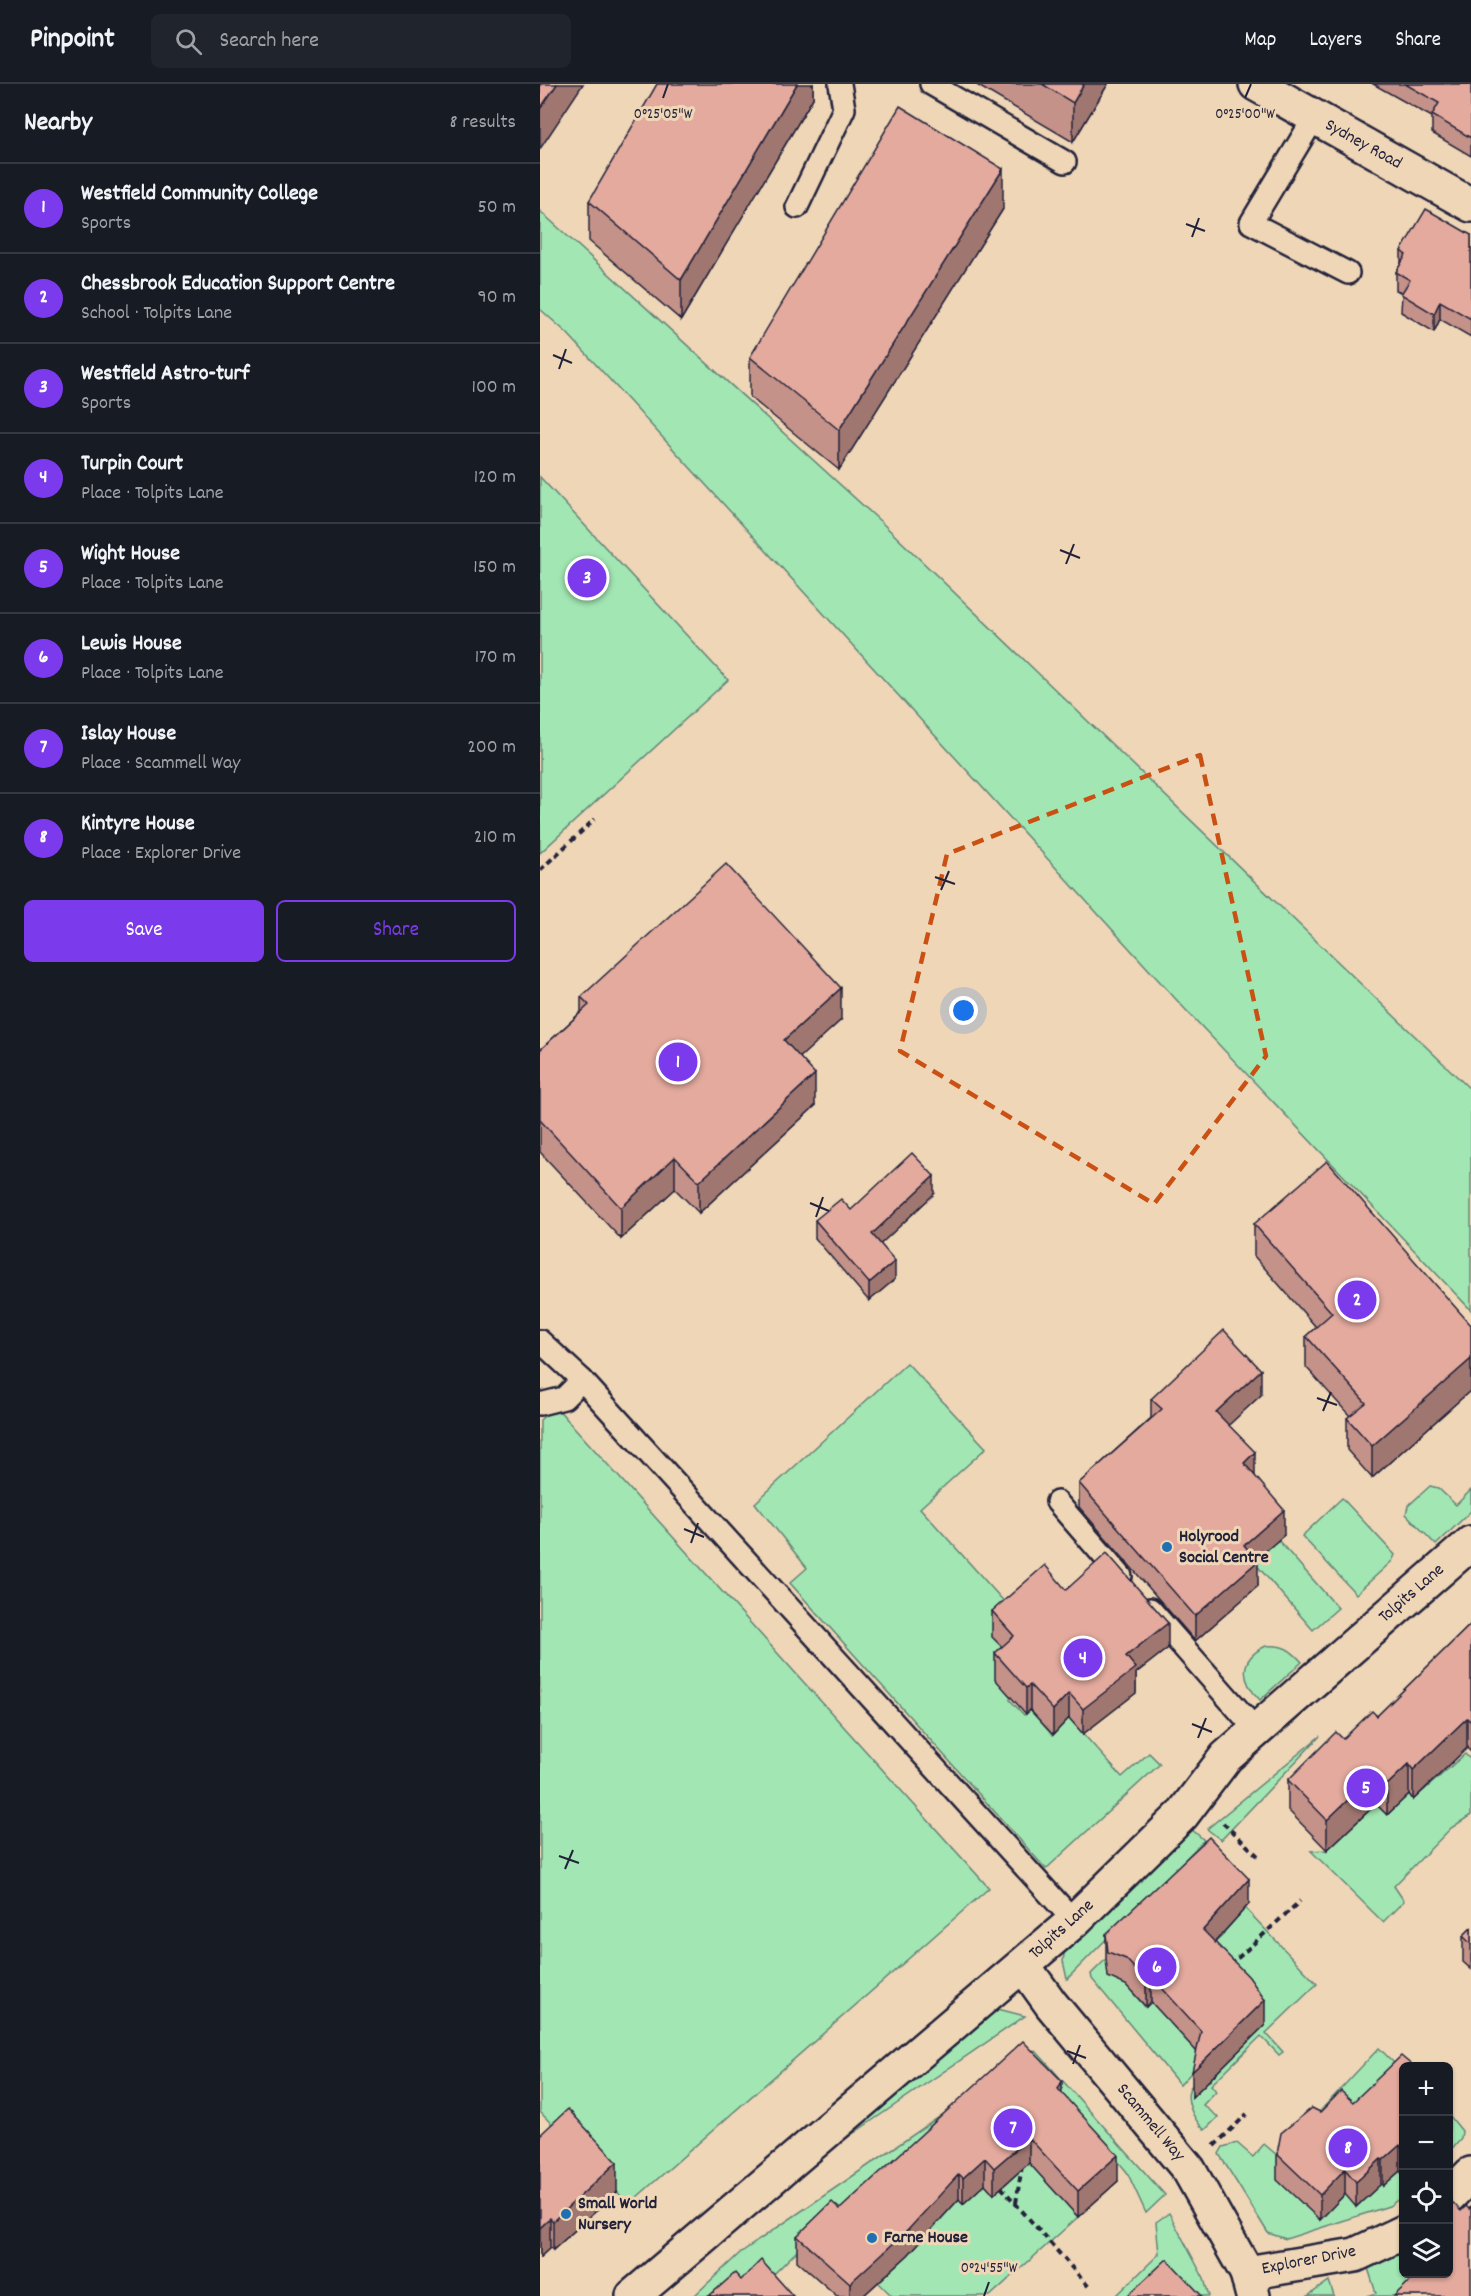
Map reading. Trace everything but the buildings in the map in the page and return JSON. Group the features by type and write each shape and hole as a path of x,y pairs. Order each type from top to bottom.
{"main road":[{"name":"Sydney Road","path":"1256,84 1471,205"},
{"name":"Tolpits Lane","path":"633,2296 1074,1921 1182,1815 1226,1757 1471,1543"},
{"name":"Scammell Way","path":"1023,1965 1051,2004 1189,2170 1250,2284"},
{"path":"1453,2193 1471,2174"},
{"name":"Explorer Drive","path":"1250,2284 1355,2255 1399,2234"}],"lane":[{"path":"797,207 844,109 840,84"},
{"path":"931,84 1065,162"},
{"path":"1314,117 1251,223 1348,273"},
{"path":"540,1341 554,1357 582,1380 1074,1921"},
{"path":"540,1404 564,1398 582,1380"},
{"path":"1057,1502 1256,1730"}],"path":[{"path":"540,870 596,819"},
{"path":"1216,1829 1224,1821 1258,1856"},
{"path":"1227,1963 1239,1957 1300,1901"},
{"path":"1189,2170 1247,2114"},
{"path":"1016,2204 1022,2164"},
{"path":"1001,2187 1089,2287"}],"highlighted area":[{"path":"1200,755 1266,1056 1154,1204 900,1051 947,854"}],"green space":[{"path":"540,211 880,521 1471,1090 1471,1310 1184,1008 568,334 540,309"},
{"path":"540,477 728,680 540,853"},
{"path":"907,1363 986,1448 920,1508 1017,1616 1010,1700 1024,1715 1030,1710 1052,1735 1069,1718 1122,1777 1149,1753 1160,1764 1046,1869 790,1583 807,1568 755,1503"},
{"path":"555,1406 989,1888 629,2204 540,2112 540,1420"},
{"path":"1430,1486 1438,1488 1456,1505 1471,1490 1471,1511 1436,1545 1406,1514 1408,1506"},
{"path":"1342,1498 1395,1555 1392,1561 1356,1594 1302,1536"},
{"path":"1278,1540 1338,1608 1313,1630 1253,1561"},
{"path":"1266,1646 1286,1649 1302,1662 1260,1700 1249,1685 1245,1671 1251,1657"},
{"path":"1320,1736 1221,1840 1207,1829"},
{"path":"1465,1754 1471,1760 1471,1815 1451,1828 1394,1886 1404,1901 1383,1922 1311,1851 1327,1850 1376,1804 1387,1815 1409,1794 1414,1799"},
{"path":"1184,1823 1204,1840 1067,1979 1063,1961 1065,1949"},
{"path":"1245,1908 1317,1984 1266,2033 1283,2052 1279,2055 1261,2036 1211,2085 1216,2091 1203,2105 1218,2117 1205,2130 1194,2116 1188,2099 1192,2085 1199,2081 1210,2081 1212,2078 1215,1939 1218,1940 1224,1934 1223,1931"},
{"path":"1106,1959 1113,1979 1126,1985 1145,2007 1151,2002 1201,2056 1199,2064 1180,2085 1092,1979 1091,1974"},
{"path":"998,2009 1025,2016 816,2159 979,2017"},
{"path":"1379,2048 1399,2068 1399,2199 1389,2206 1286,2239 1268,2233 1219,2154 1223,2147 1237,2143 1253,2157 1264,2144 1278,2156"},
{"path":"1036,2051 1165,2195 1146,2213 1127,2172 1117,2160 1058,2114 985,2184 994,2194 1009,2180 1029,2142 1031,2165 1078,2217 990,2296 892,2296 877,2281 805,2243 767,2281 760,2296 694,2296 740,2253"},
{"path":"1453,2120 1462,2131 1461,2138 1453,2147"},
{"path":"1169,2213 1204,2279 1209,2296 1116,2296 1159,2254 1156,2222"},
{"path":"1399,2249 1399,2278 1424,2278 1426,2296 1367,2296 1376,2293 1368,2268"},
{"path":"1329,2281 1334,2296 1308,2296"}],"place":[{"name":"Westfield Astro-turf","path":"587,578"},
{"name":"Westfield Community College","path":"678,1062"},
{"name":"Chessbrook Education Support Centre","path":"1357,1300"},
{"name":"Holyrood Social Centre","path":"1167,1547"},
{"name":"Turpin Court","path":"1083,1658"},
{"name":"Wight House","path":"1366,1788"},
{"name":"Lewis House","path":"1157,1967"},
{"name":"Islay House","path":"1013,2128"},
{"name":"Kintyre House","path":"1348,2148"},
{"name":"Small World Nursery","path":"566,2214"},
{"name":"Farne House","path":"872,2238"}]}
